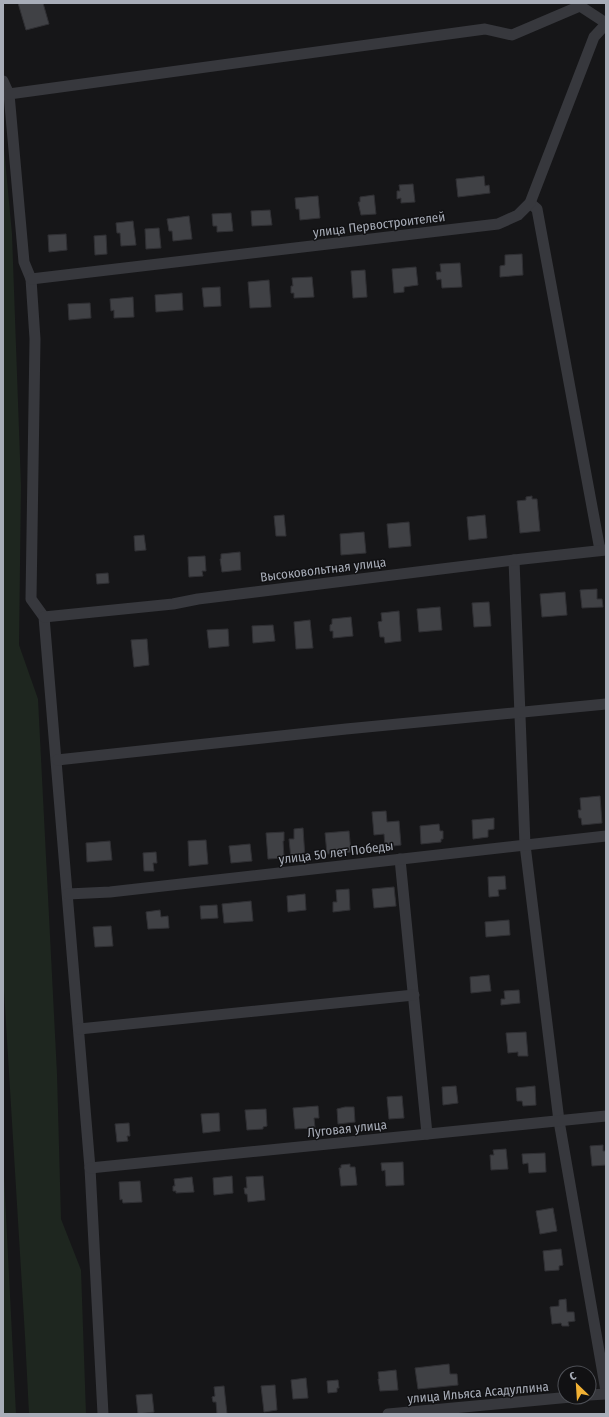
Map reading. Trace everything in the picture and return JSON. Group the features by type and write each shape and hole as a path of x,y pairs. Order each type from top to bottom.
{"street":[{"path":"9,94 485,29 512,35 580,6 606,23"},
{"name":"улица Первостроителей","path":"31,279 498,224 518,215 530,203 594,37 606,23"},
{"path":"3,81 9,94 24,262 31,279 35,340 31,599 44,617 57,760 90,1168 103,1414"},
{"path":"530,203 537,209 603,550"},
{"name":"Высоковольтная улица","path":"44,617 173,604 198,599 603,550"},
{"path":"514,560 525,845 559,1121 606,1393"},
{"path":"57,760 606,704"},
{"name":"улица 50 лет Победы","path":"68,894 110,892 606,836"},
{"path":"400,859 427,1134"},
{"path":"79,1030 414,995"},
{"name":"Луговая улица","path":"90,1168 606,1116"},
{"name":"улица Ильяса Асадуллина","path":"388,1414 557,1398"}],"shaded area":[{"path":"3,137 12,234 21,486 19,645 38,699 57,1074 61,1219 81,1270 86,1414 29,1414 3,974"},
{"path":"3,1156 16,1414 3,1414"}],"building":[{"path":"18,3 43,3 49,24 26,30"},
{"path":"484,176 485,186 489,185 490,193 458,197 456,179"},
{"path":"413,184 415,202 401,203 401,198 397,199 397,191 400,191 399,185"},
{"path":"374,195 376,214 361,215 358,202 360,202 360,197"},
{"path":"318,196 320,218 300,220 299,209 296,209 295,198"},
{"path":"270,210 272,225 252,226 251,211"},
{"path":"231,213 233,231 217,232 217,226 213,226 212,214"},
{"path":"189,216 192,239 173,241 172,231 169,231 167,219"},
{"path":"133,221 136,245 121,246 120,233 117,233 116,223"},
{"path":"159,228 161,248 146,249 145,229"},
{"path":"66,234 67,250 49,252 48,235"},
{"path":"106,235 107,254 95,255 94,236"},
{"path":"522,254 523,275 500,277 500,266 505,265 505,255"},
{"path":"460,263 462,287 442,288 441,279 437,280 436,272 441,272 440,264"},
{"path":"416,267 418,285 404,287 404,292 394,293 392,269"},
{"path":"365,270 367,297 353,298 351,271"},
{"path":"312,277 314,297 294,298 294,293 291,293 291,286 293,286 292,278"},
{"path":"269,280 271,307 250,308 248,282"},
{"path":"220,287 221,306 204,307 202,288"},
{"path":"182,293 183,310 156,312 155,295"},
{"path":"133,297 134,317 114,318 114,310 111,311 110,299"},
{"path":"90,303 91,318 69,320 68,304"},
{"path":"532,496 532,499 537,499 540,531 520,533 517,501 526,500 526,497"},
{"path":"284,515 286,536 276,536 274,516"},
{"path":"485,515 487,538 469,540 467,517"},
{"path":"409,522 411,546 389,548 387,524"},
{"path":"364,532 366,553 341,555 340,534"},
{"path":"144,535 146,550 135,551 134,536"},
{"path":"240,552 241,570 222,572 220,559 221,554"},
{"path":"205,556 206,571 202,571 203,576 189,577 188,557"},
{"path":"108,573 109,583 97,584 96,574"},
{"path":"597,589 597,599 602,599 603,607 582,608 580,590"},
{"path":"565,592 567,615 542,617 540,594"},
{"path":"489,602 491,626 474,627 472,603"},
{"path":"440,607 442,630 419,632 417,609"},
{"path":"399,611 401,641 385,643 384,637 380,637 378,622 382,621 381,613"},
{"path":"351,617 353,636 333,638 333,631 330,631 332,619"},
{"path":"310,620 313,648 296,649 294,622"},
{"path":"273,625 275,641 253,643 252,626"},
{"path":"228,629 229,646 209,648 207,630"},
{"path":"147,639 149,665 134,667 131,640"},
{"path":"600,796 602,823 582,825 578,810 581,810 580,798"},
{"path":"386,811 387,822 399,821 401,845 385,847 384,834 374,835 372,812"},
{"path":"494,818 494,829 488,830 488,837 473,839 472,820"},
{"path":"439,824 440,831 443,831 443,839 441,839 441,842 421,844 420,826"},
{"path":"303,828 305,858 291,859 289,839 294,839 294,829"},
{"path":"349,831 351,852 327,854 325,833"},
{"path":"284,832 284,858 268,859 266,833"},
{"path":"206,840 208,864 189,866 188,841"},
{"path":"110,841 112,860 87,862 86,843"},
{"path":"250,844 252,861 231,863 229,846"},
{"path":"156,852 157,863 153,863 154,871 144,871 143,853"},
{"path":"505,876 506,889 498,890 499,896 489,897 488,877"},
{"path":"394,887 396,906 374,908 372,889"},
{"path":"349,889 350,910 333,912 333,902 337,902 336,890"},
{"path":"305,894 306,910 288,912 287,896"},
{"path":"251,901 253,921 224,923 222,904"},
{"path":"217,905 218,918 201,919 200,906"},
{"path":"160,910 161,917 168,916 169,928 148,929 146,912"},
{"path":"509,920 510,935 486,937 485,922"},
{"path":"111,926 113,946 95,947 93,927"},
{"path":"489,975 491,991 471,993 470,977"},
{"path":"519,990 520,1003 501,1005 501,999 505,999 504,991"},
{"path":"526,1032 528,1056 518,1056 518,1052 508,1053 506,1033"},
{"path":"456,1086 458,1103 443,1105 442,1087"},
{"path":"535,1086 536,1105 523,1106 522,1101 517,1101 516,1088"},
{"path":"402,1096 404,1118 389,1119 387,1097"},
{"path":"318,1106 319,1118 314,1118 315,1128 295,1129 293,1108"},
{"path":"354,1107 355,1122 338,1124 337,1109"},
{"path":"266,1109 267,1126 263,1127 263,1129 247,1130 245,1110"},
{"path":"219,1113 220,1131 203,1133 201,1114"},
{"path":"129,1123 130,1136 127,1136 128,1141 117,1142 115,1124"},
{"path":"603,1145 603,1151 606,1151 606,1165 592,1166 590,1146"},
{"path":"506,1149 508,1169 491,1170 490,1155 494,1155 493,1150"},
{"path":"545,1153 546,1172 529,1173 528,1163 523,1164 522,1154"},
{"path":"403,1162 404,1185 386,1186 385,1170 382,1171 381,1163"},
{"path":"350,1164 350,1167 355,1167 357,1185 341,1186 339,1168 341,1168 341,1165"},
{"path":"232,1176 233,1193 214,1195 213,1178"},
{"path":"263,1176 265,1200 248,1202 247,1194 245,1194 244,1188 247,1188 246,1177"},
{"path":"192,1177 194,1192 176,1193 176,1191 173,1191 173,1186 175,1186 174,1179"},
{"path":"140,1181 142,1202 123,1203 122,1199 120,1200 119,1182"},
{"path":"553,1208 557,1231 540,1234 536,1211"},
{"path":"561,1249 563,1265 559,1266 559,1270 545,1271 543,1251"},
{"path":"566,1299 567,1312 574,1312 575,1321 568,1322 569,1326 562,1326 561,1323 552,1324 550,1307 559,1306 559,1300"},
{"path":"449,1364 450,1374 457,1374 458,1385 418,1389 415,1368"},
{"path":"396,1370 398,1390 380,1391 378,1372"},
{"path":"306,1378 308,1398 293,1399 291,1380"},
{"path":"338,1380 339,1388 337,1388 337,1392 328,1393 327,1381"},
{"path":"275,1385 277,1410 264,1412 261,1386"},
{"path":"224,1386 227,1414 217,1414 216,1402 213,1402 212,1397 215,1396 214,1387"},
{"path":"152,1394 154,1412 138,1414 136,1395"}]}
